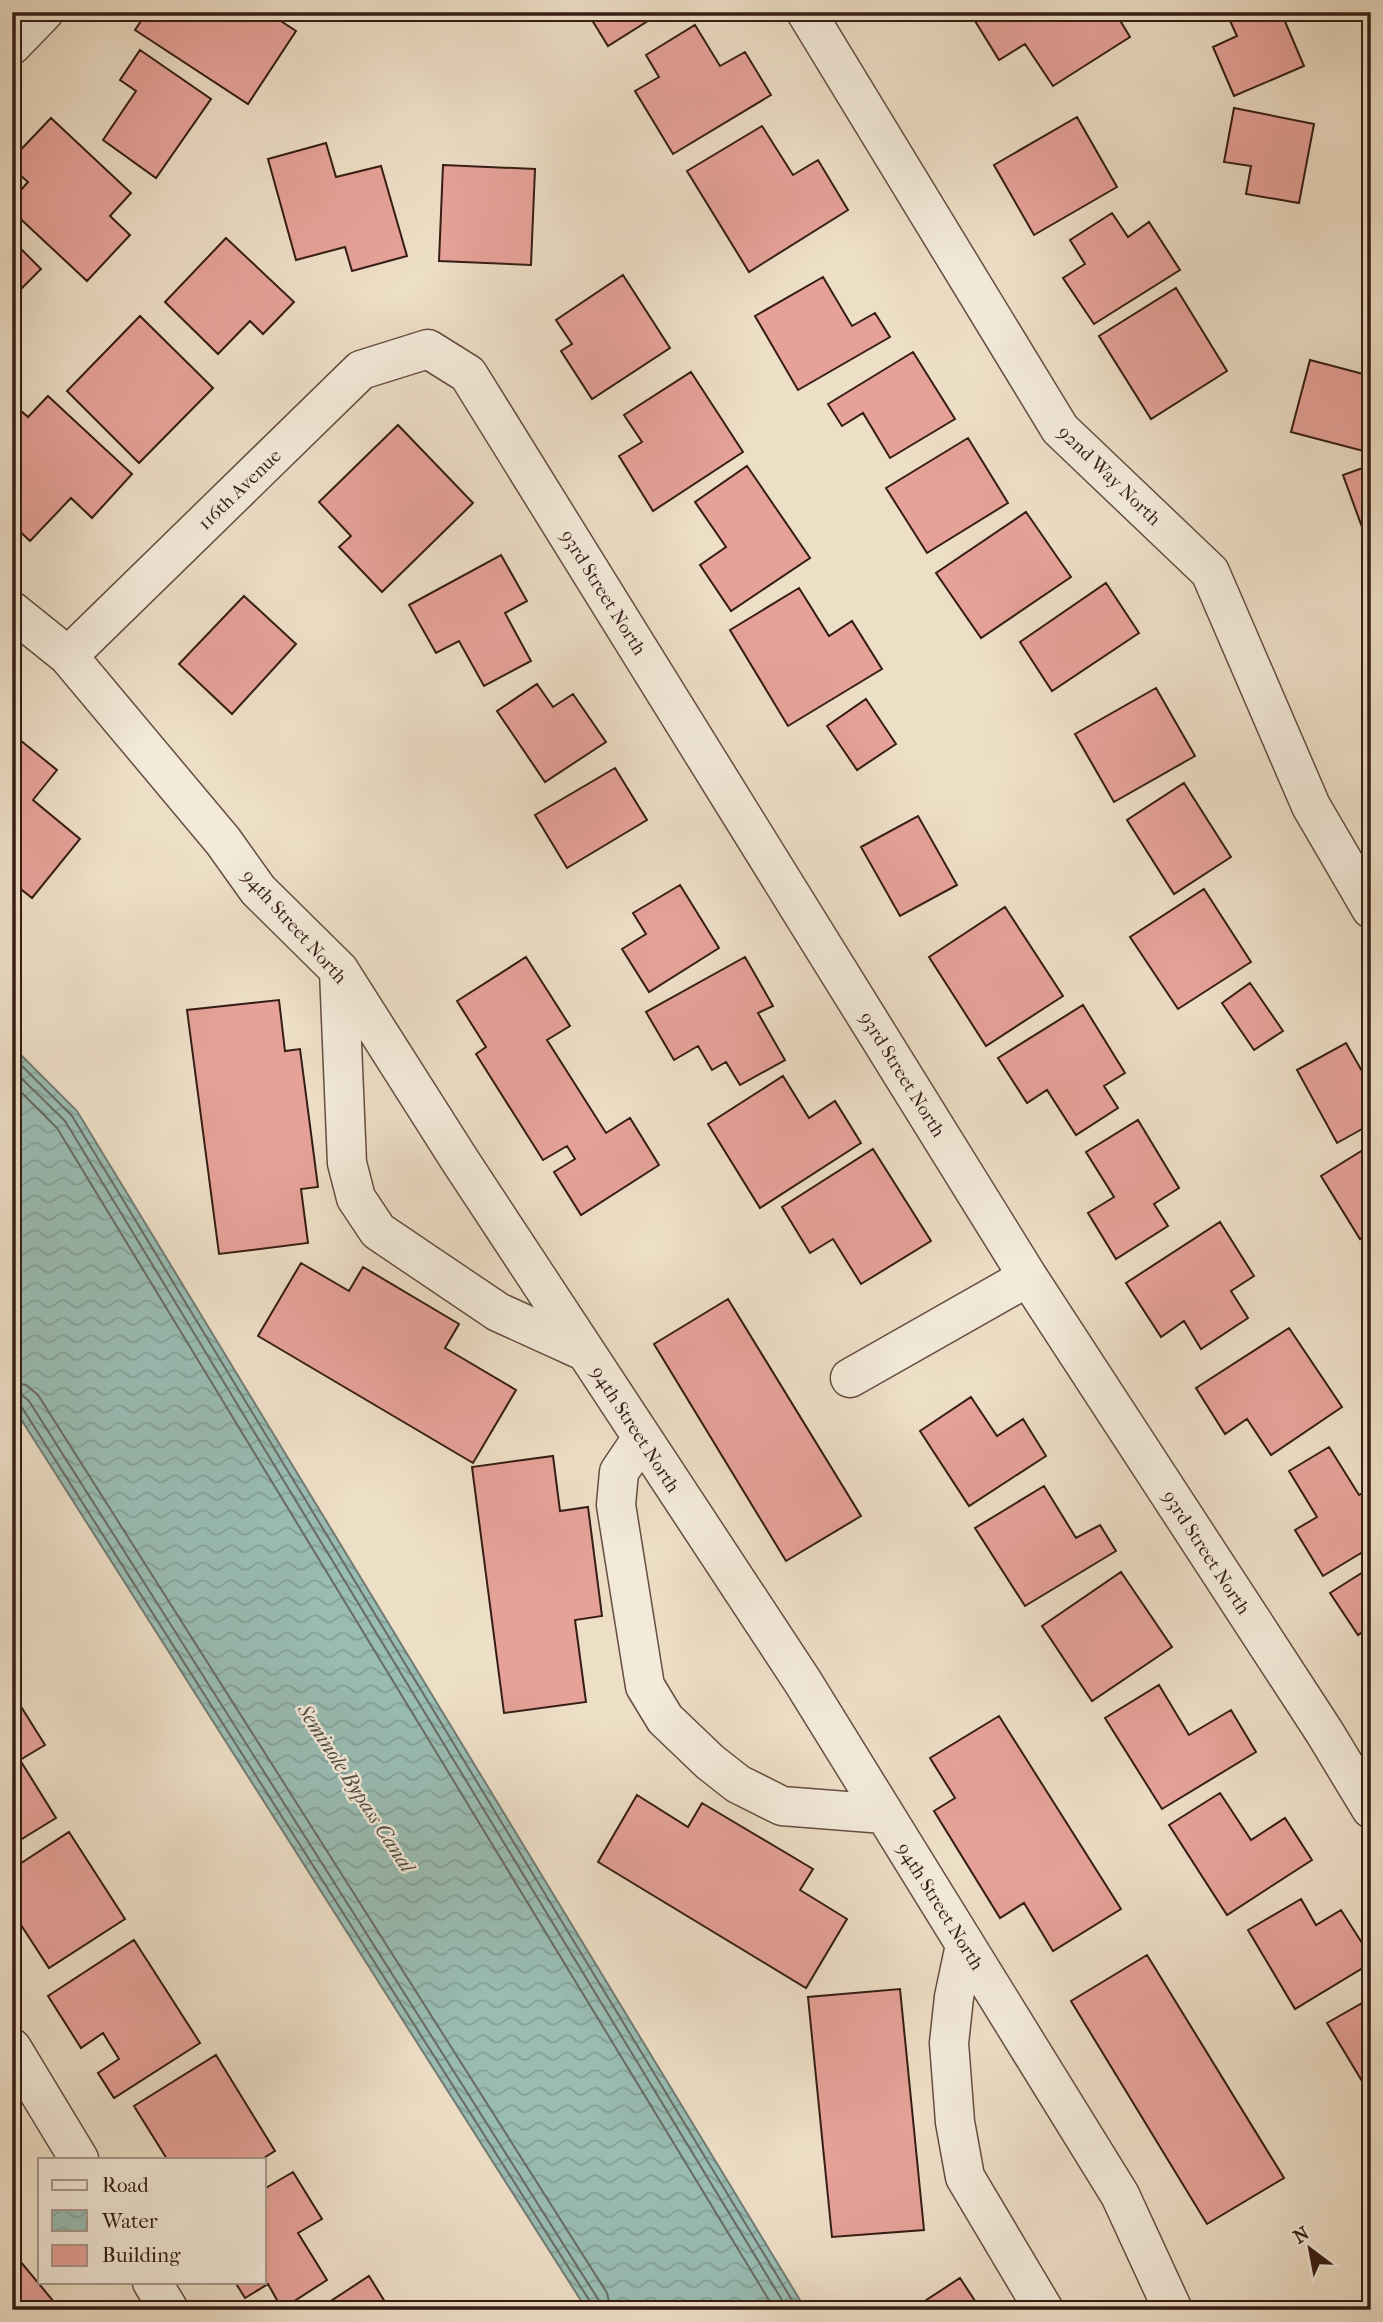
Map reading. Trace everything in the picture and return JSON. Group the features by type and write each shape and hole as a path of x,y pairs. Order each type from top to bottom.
{"street":[{"path":"12,45 44,12"},
{"name":"92nd Way North","path":"806,12 1060,429 1210,572 1311,806 1371,909"},
{"name":"116th Avenue","path":"68,656 361,370 428,349"},
{"name":"93rd Street North","path":"428,349 468,374 1028,1277 1317,1721 1371,1809"},
{"name":"94th Street North","path":"12,611 68,656 223,841 258,890 339,970 458,1159 803,1682 1120,2195 1173,2310"},
{"path":"339,970 347,1163 356,1198 378,1231 498,1312 586,1352"},
{"path":"850,1378 1028,1277"},
{"path":"642,1438 619,1472 616,1506 645,1686 665,1719 710,1762 738,1784 782,1806 884,1814"},
{"path":"965,1945 954,1997 949,2043 955,2122 965,2177 1044,2310"},
{"path":"12,2048 78,2158"},
{"path":"153,2284 169,2310"}],"water":[{"name":"Seminole Bypass Canal","path":"12,1046 77,1111 806,2310 587,2310 12,1405"}],"building":[{"path":"147,12 267,12 296,31 248,104 135,30"},
{"path":"587,12 662,12 608,46"},
{"path":"979,12 1115,12 1130,37 1053,86 1025,44 999,60 972,16"},
{"path":"1226,12 1281,12 1304,66 1234,96 1213,47 1237,36"},
{"path":"695,25 720,66 745,52 771,95 673,154 635,91 659,77 646,55"},
{"path":"140,50 211,99 156,178 103,140 136,91 120,80"},
{"path":"1234,108 1314,124 1299,203 1246,194 1251,166 1224,162"},
{"path":"1077,117 1117,187 1034,235 994,165"},
{"path":"51,118 131,193 110,216 130,235 87,281 12,211 12,200 28,182 12,168 12,159"},
{"path":"762,126 793,175 818,160 848,210 749,272 687,171"},
{"path":"326,143 336,177 381,166 407,256 352,271 345,247 296,260 268,159"},
{"path":"443,165 535,169 531,265 439,261"},
{"path":"1112,213 1128,237 1149,222 1180,270 1094,324 1063,278 1085,264 1070,240"},
{"path":"226,238 294,302 263,334 250,321 218,354 165,302"},
{"path":"12,240 41,269 12,298"},
{"path":"623,275 670,348 592,399 561,351 572,344 556,320"},
{"path":"823,277 852,326 875,313 890,337 798,390 755,316"},
{"path":"1176,288 1227,371 1151,419 1099,336"},
{"path":"140,316 213,388 139,463 67,391"},
{"path":"913,352 955,419 890,458 863,413 842,426 828,404"},
{"path":"1310,360 1371,376 1371,453 1291,432"},
{"path":"691,372 743,452 653,511 619,456 642,442 624,415"},
{"path":"48,396 132,474 92,518 71,498 30,541 12,524 12,403 28,417"},
{"path":"398,425 473,503 382,592 339,547 351,536 319,502"},
{"path":"968,438 1008,503 927,553 886,488"},
{"path":"1371,465 1371,548 1370,549 1343,475"},
{"path":"747,466 810,558 731,611 700,565 726,547 695,502"},
{"path":"1026,512 1071,577 981,638 936,573"},
{"path":"501,555 527,601 505,613 531,661 484,686 459,641 436,653 409,605"},
{"path":"1106,583 1139,633 1052,691 1020,642"},
{"path":"799,588 829,636 852,621 882,669 788,726 730,630"},
{"path":"244,596 296,644 232,714 179,664"},
{"path":"537,684 553,707 573,694 606,742 545,782 497,711"},
{"path":"1156,688 1195,756 1114,802 1075,734"},
{"path":"866,699 896,744 857,770 827,726"},
{"path":"20,740 57,770 33,800 80,839 32,898 12,882 12,750"},
{"path":"615,768 647,820 567,868 535,815"},
{"path":"1184,783 1231,857 1174,894 1127,820"},
{"path":"918,816 957,885 900,916 861,847"},
{"path":"680,885 719,948 649,992 622,949 646,934 633,913"},
{"path":"1204,889 1251,962 1178,1009 1130,937"},
{"path":"1005,907 1063,996 986,1046 929,957"},
{"path":"526,957 570,1026 547,1040 606,1133 630,1118 659,1165 581,1215 554,1172 575,1159 567,1146 543,1160 476,1054 486,1047 457,1001"},
{"path":"745,957 773,1006 758,1013 785,1060 740,1085 726,1062 712,1070 698,1046 674,1060 646,1012"},
{"path":"1250,983 1283,1031 1254,1050 1222,1003"},
{"path":"279,1000 285,1051 300,1049 318,1187 301,1189 308,1243 219,1254 187,1010"},
{"path":"1083,1005 1125,1073 1104,1086 1118,1108 1076,1135 1047,1090 1027,1103 998,1058"},
{"path":"1346,1043 1371,1087 1371,1124 1337,1143 1297,1070"},
{"path":"783,1076 809,1118 835,1101 861,1143 760,1208 708,1124"},
{"path":"1138,1120 1179,1188 1154,1204 1168,1226 1116,1259 1088,1213 1114,1197 1086,1152"},
{"path":"1371,1145 1371,1232 1360,1239 1321,1176"},
{"path":"873,1149 931,1241 861,1284 833,1239 810,1253 782,1207"},
{"path":"1220,1222 1254,1276 1231,1291 1248,1318 1201,1349 1184,1321 1161,1337 1126,1283"},
{"path":"301,1263 349,1291 363,1267 459,1324 445,1348 516,1390 473,1463 258,1336"},
{"path":"1371,1265 1371,1283 1363,1269"},
{"path":"728,1299 861,1516 786,1561 654,1344"},
{"path":"1289,1328 1342,1407 1271,1455 1247,1419 1225,1434 1196,1388"},
{"path":"971,1397 997,1436 1023,1419 1046,1456 969,1506 920,1431"},
{"path":"1329,1447 1359,1495 1371,1488 1371,1547 1323,1576 1295,1530 1317,1517 1289,1471"},
{"path":"553,1456 560,1511 588,1507 602,1616 575,1620 586,1702 504,1713 472,1467"},
{"path":"1044,1486 1076,1538 1100,1525 1116,1551 1025,1606 975,1528"},
{"path":"1371,1567 1371,1626 1358,1635 1330,1593"},
{"path":"1121,1572 1172,1647 1092,1701 1042,1626"},
{"path":"1159,1685 1189,1735 1231,1710 1256,1752 1162,1809 1105,1718"},
{"path":"15,1697 45,1745 20,1760 56,1818 12,1845 12,1699"},
{"path":"999,1716 1121,1909 1053,1951 1024,1903 1000,1918 934,1811 955,1798 930,1758"},
{"path":"1220,1793 1251,1840 1285,1818 1312,1860 1227,1915 1169,1825"},
{"path":"637,1795 688,1827 702,1803 813,1869 800,1890 847,1919 806,1988 598,1862"},
{"path":"69,1832 125,1919 49,1968 21,1925 12,1930 12,1869"},
{"path":"1301,1899 1316,1925 1341,1910 1371,1957 1371,1963 1295,2009 1248,1930"},
{"path":"134,1940 200,2043 114,2098 98,2073 119,2059 103,2033 81,2048 48,1996"},
{"path":"1147,1955 1284,2178 1207,2224 1071,2001"},
{"path":"900,1989 924,2230 832,2237 808,1997"},
{"path":"1371,1998 1371,2096 1327,2023"},
{"path":"216,2055 275,2151 264,2158 166,2158 134,2106"},
{"path":"293,2172 322,2219 298,2233 327,2280 282,2309 268,2284 245,2298 236,2284 266,2284 266,2188"},
{"path":"15,2255 59,2308 12,2310 12,2257"},
{"path":"369,2276 390,2310 317,2310"},
{"path":"960,2278 981,2310 911,2310"}]}
